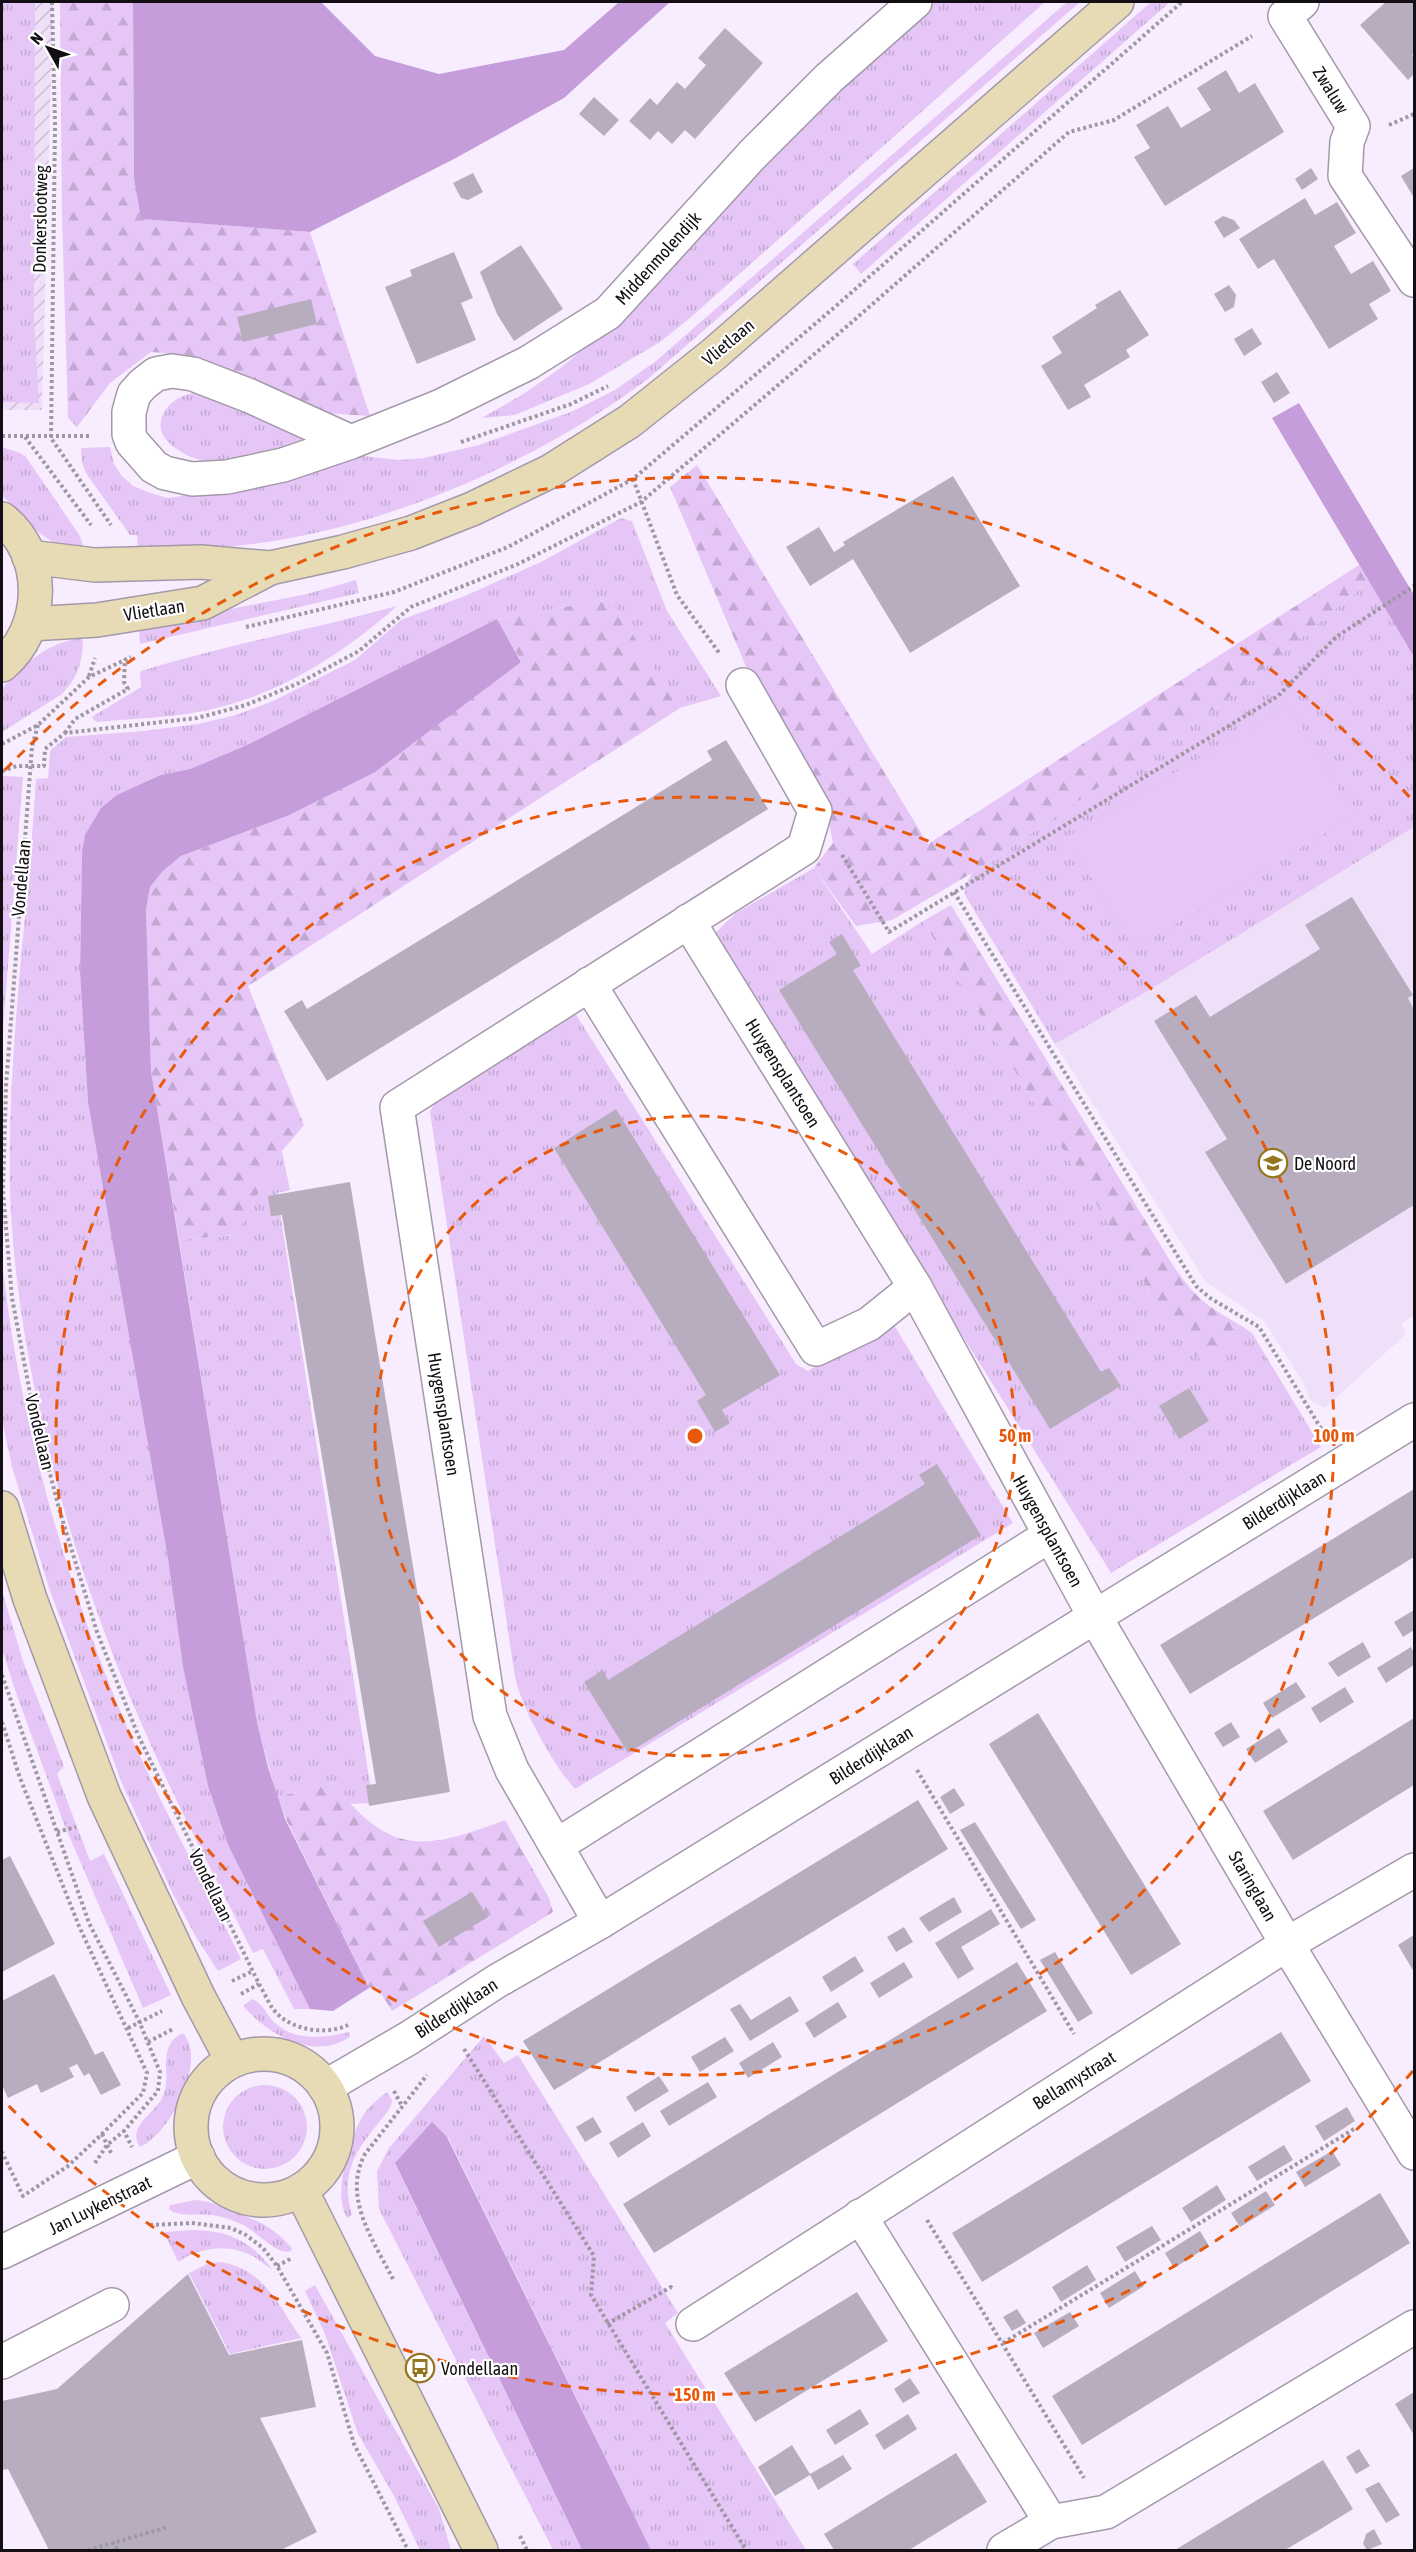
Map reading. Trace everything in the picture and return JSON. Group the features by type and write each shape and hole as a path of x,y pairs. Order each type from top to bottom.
{"street":[{"name":"Middenmolendijk","path":"129,434 137,449 154,467 165,473 192,479 227,477 283,465 351,441 441,406 518,368 608,313 752,155 829,78 915,2"},
{"name":"Vlietlaan","path":"29,557 95,564 201,562 270,567 343,552 399,536 472,509 551,471 630,421 714,354 1118,2"},
{"name":"Zwaluw","path":"1302,2 1285,16 1353,126 1347,142 1346,176 1414,280"},
{"path":"129,434 129,412 134,394 156,374 172,371 193,374 250,396 351,441"},
{"path":"2,519 20,538 29,557 36,590 30,624 21,642 2,664"},
{"name":"Vlietlaan","path":"30,624 97,620 203,603 270,567"},
{"path":"743,685 815,811"},
{"name":"Huygensplantsoen","path":"600,1922 512,1770 490,1716 397,1107 804,848 815,811"},
{"name":"Huygensplantsoen","path":"688,921 915,1287 1095,1617"},
{"path":"589,984 816,1348 868,1324 915,1287"},
{"name":"Bilderdijklaan","path":"325,2087 409,2038 497,1980 600,1922 1414,1420"},
{"path":"2,1508 30,1599 104,1797 198,1996 232,2060"},
{"path":"556,1846 1050,1535"},
{"name":"Staringlaan","path":"1095,1617 1287,1944 1414,2153"},
{"name":"Bellamystraat","path":"693,2324 1287,1944 1414,1870"},
{"path":"259,2053 286,2056 310,2069 325,2087 336,2112 337,2135 331,2157 319,2176 301,2190 278,2199 253,2200 230,2192 210,2177 198,2157 189,2129 194,2101 209,2077 232,2060 259,2053"},
{"name":"Jan Luykenstraat","path":"2,2252 198,2157"},
{"path":"301,2190 481,2550"},
{"path":"860,2216 1051,2522"},
{"path":"2,2362 111,2305"},
{"path":"1004,2550 1051,2522 1106,2512 1414,2327"}],"path":[{"name":"Donkerslootweg","path":"51,438 55,125 52,2"},
{"path":"451,445 491,434 571,404 613,383"},
{"path":"2,436 51,438 129,434"},
{"path":"633,479 677,596 743,685"},
{"path":"815,811 890,932 1278,696 1336,637 1414,586"},
{"path":"2,744 38,725 89,677"},
{"name":"Vondellaan","path":"38,725 32,747 12,991 3,1192 12,1298 33,1409 60,1512 101,1642 138,1734 259,1984 273,2009 294,2026 325,2030 341,2029 353,2023"},
{"path":"954,892 1196,1286 1210,1298 1259,1326 1343,1464"},
{"path":"2,1675 88,1923 148,2042 160,2072 158,2091 124,2131 168,2224 214,2224 231,2228 246,2235 263,2248 277,2266 327,2353 354,2444 408,2550"},
{"path":"2,1722 20,1778 79,1926 147,2073 143,2093 102,2134 68,2166 23,2196 2,2152"},
{"path":"898,1739 1094,2067"},
{"path":"464,2048 594,2256 591,2295 746,2550"},
{"path":"364,2222 357,2202 356,2181 359,2165 402,2106"},
{"path":"1003,2343 1388,2109"},
{"path":"906,2187 1106,2512"},
{"path":"608,2324 671,2287 693,2324"},
{"path":"88,2550 168,2527"},
{"path":"112,2542 118,2550"}],"shaded area":[{"path":"2,2 53,2 42,410 2,410"},
{"path":"133,2 321,2 375,56 439,74 564,50 619,2 670,2 564,98 454,159 310,232 141,219 134,179"},
{"path":"1299,403 1414,595 1414,657 1272,418"},
{"path":"497,619 521,662 375,772 287,816 181,856 163,871 150,887 146,910 151,1071 257,1722 268,1767 285,1819 369,1988 333,2011 310,2009 228,1845 208,1786 183,1667 168,1559 88,1102 80,972 82,853 85,835 101,808 117,795 161,775 190,769 247,745"},
{"name":"De Noord","path":"1414,827 1414,1315 1401,1324 1405,1335 1325,1408 1310,1400 1303,1382 1264,1321 1206,1282 1055,1044 1141,995"},
{"path":"432,2122 447,2137 651,2550 582,2550 395,2163"}],"green space":[{"path":"2,2 35,2 34,318 39,403 2,402"},
{"path":"60,2 133,2 134,179 141,219 310,232 370,416 323,413 187,355 151,352 110,383 77,427 68,418 62,215"},
{"path":"925,2 1045,2 690,318 660,342 589,384 515,415 482,418 525,393 562,367 604,331 749,166"},
{"path":"1067,2 1080,2 648,379 559,437 510,463 460,486 356,523 252,544 138,550 137,535 130,535 86,473 82,463 81,448 110,447 114,464 133,486 168,498 285,477 363,456 399,460 424,458 479,445 571,412 615,390 656,361"},
{"path":"1151,2 1170,2 861,274 853,264"},
{"path":"194,393 226,401 303,434 304,440 300,447 225,462 204,461 185,454 176,449 163,435 162,418 170,405 179,398"},
{"path":"2,447 26,457 80,536 83,546 72,548 49,540 27,522 2,495"},
{"path":"697,465 928,844 1359,565 1369,581 1220,705 972,873 892,920 856,926 814,868 833,843 822,790 753,683 670,487"},
{"path":"621,518 632,521 667,611 721,696 680,708 610,599 497,619 247,745 190,769 161,775 82,853 80,972 88,1102 168,1559 183,1667 208,1786 228,1845 310,2009 294,2009 263,1949 253,1953 196,1841 143,1727 117,1665 71,1533 36,1394 23,1324 14,1255 10,1137 15,1035 36,779 48,778 50,751 66,737 198,724 236,715 273,701 355,660 401,620 467,595 541,562"},
{"path":"356,580 359,593 140,644 139,627 307,594"},
{"path":"1369,581 1414,657 1414,827 1141,995 1055,1044 966,897 964,889 972,873 1220,705"},
{"path":"610,599 680,708 248,986 304,1125 282,1151 235,1235 179,1240 151,1071 146,910 150,887 163,871 181,856 287,816 521,661 497,619"},
{"path":"397,606 352,643 327,659 276,687 248,698 221,707 180,715 96,722 92,717 141,687 140,672 144,670"},
{"path":"80,638 83,641 82,656 75,676 67,688 62,694 2,732 2,689 36,656 57,645"},
{"path":"1289,705 1354,816 1134,949 1067,837"},
{"path":"4,776 23,777 2,1041 2,779"},
{"path":"814,868 872,954 923,921 1146,1285 1153,1306 1200,1359 1240,1325 1252,1333 1321,1447 1111,1573 712,936 736,913"},
{"path":"951,905 1174,1267 1202,1300 1240,1325 1200,1359 1153,1306 1146,1285 923,921"},
{"path":"575,1013 796,1364 808,1371 891,1320 1013,1523 575,1789 557,1766 539,1736 524,1705 515,1677 430,1112 434,1104"},
{"path":"282,1151 290,1190 277,1193 373,1803 349,1804 333,1783 277,1797 257,1722 179,1240 235,1235"},
{"path":"2,1262 19,1377 46,1492 62,1548 80,1604 121,1713 164,1806 241,1959 218,1971 196,1937 173,1894 123,1786 50,1591 12,1467 2,1419"},
{"path":"2,1591 24,1664 64,1766 57,1774 90,1861 104,1854 171,1995 143,2008 64,1824 15,1690 2,1649"},
{"path":"333,1783 353,1807 372,1824 391,1835 410,1841 452,1838 505,1820 549,1898 553,1912 392,2011 377,1987 369,1988 277,1797"},
{"path":"252,1999 262,2006 274,2022 291,2033 320,2037 349,2032 350,2037 336,2044 321,2046 292,2041 265,2026 243,2006"},
{"path":"183,2033 190,2046 191,2061 182,2096 163,2128 140,2147 137,2139 139,2126 159,2103 166,2088 166,2061 169,2045"},
{"path":"484,2036 504,2063 518,2055 678,2313 665,2323 806,2550 651,2550 448,2137 395,2164 582,2550 553,2550 379,2209 377,2171 389,2148"},
{"path":"265,2085 288,2092 300,2104 307,2127 300,2150 288,2162 265,2169 242,2162 230,2150 223,2127 230,2104 242,2092"},
{"path":"387,2092 392,2100 390,2108 364,2142 352,2163 348,2187 352,2215 348,2218 343,2208 342,2180 349,2149 366,2111"},
{"path":"196,2200 215,2204 265,2225 285,2240 292,2248 291,2251 285,2252 273,2247 249,2228 231,2220 211,2215 189,2215 169,2209 170,2205"},
{"path":"196,2230 219,2233 239,2240 256,2252 272,2269 247,2253 227,2248 207,2250 178,2262 164,2232"},
{"path":"219,2262 247,2271 258,2280 277,2301 301,2338 230,2354 189,2273 207,2264"},
{"path":"315,2285 439,2509 451,2550 420,2550 394,2496 358,2434 325,2334 305,2291"}],"building":[{"path":"1386,2 1414,2 1414,53 1412,55 1414,74 1408,80 1360,25"},
{"path":"725,28 763,63 695,139 685,130 672,144 658,131 650,140 629,121 650,98 657,105 677,82 685,89 706,65 698,58"},
{"path":"1226,70 1239,93 1255,83 1284,132 1165,206 1134,157 1150,148 1136,125 1168,106 1181,128 1211,110 1197,88"},
{"path":"594,97 619,120 604,136 579,114"},
{"path":"1311,168 1318,179 1302,190 1295,179"},
{"path":"1414,168 1414,198 1401,176"},
{"path":"473,173 483,192 468,200 461,198 453,183"},
{"path":"1305,198 1315,215 1337,202 1356,233 1334,246 1351,274 1373,261 1391,291 1369,304 1378,319 1329,349 1274,259 1258,269 1239,239"},
{"path":"1223,216 1234,220 1240,228 1224,238 1214,222"},
{"path":"521,245 563,309 514,341 497,314 480,272"},
{"path":"454,252 473,298 461,303 476,340 417,364 385,287 412,276 410,270"},
{"path":"1229,285 1236,295 1234,307 1225,312 1214,294"},
{"path":"1120,290 1149,335 1126,350 1130,357 1084,385 1091,397 1068,410 1041,366 1062,353 1052,337 1097,308 1095,305"},
{"path":"311,299 317,324 243,342 237,317"},
{"path":"1252,328 1262,344 1244,356 1234,339"},
{"path":"1277,372 1290,393 1274,403 1261,382"},
{"path":"953,476 1020,586 910,653 853,559 810,586 786,547 819,527 834,552 845,545 843,542"},
{"path":"726,740 768,809 327,1081 284,1011 302,1000 307,1009 466,912 712,760 707,751"},
{"path":"1352,897 1413,995 1408,998 1414,1010 1414,1205 1286,1284 1205,1152 1227,1139 1154,1021 1196,995 1210,1017 1320,949 1305,925"},
{"path":"842,934 861,966 853,970 1101,1372 1109,1368 1121,1386 1050,1429 779,990 837,954 829,942"},
{"path":"616,1109 780,1375 722,1410 730,1423 715,1432 697,1401 706,1395 554,1148"},
{"path":"350,1182 450,1792 369,1806 366,1785 376,1784 282,1215 271,1216 268,1196"},
{"path":"1189,1388 1209,1421 1179,1439 1159,1406"},
{"path":"937,1464 981,1535 628,1753 584,1682 603,1670 608,1680 925,1484 919,1475"},
{"path":"1414,1489 1414,1557 1190,1694 1160,1645"},
{"path":"1414,1610 1414,1630 1403,1637 1394,1622"},
{"path":"1363,1642 1371,1657 1338,1677 1328,1663"},
{"path":"1411,1647 1414,1653 1414,1665 1386,1683 1377,1668"},
{"path":"1296,1682 1306,1697 1272,1718 1263,1703"},
{"path":"1345,1687 1354,1702 1320,1723 1311,1708"},
{"path":"1038,1713 1181,1944 1131,1975 989,1744"},
{"path":"1414,1718 1414,1785 1293,1860 1263,1811"},
{"path":"1231,1722 1240,1737 1223,1747 1214,1733"},
{"path":"1279,1728 1288,1742 1255,1763 1246,1749"},
{"path":"954,1788 965,1805 950,1814 940,1797"},
{"path":"918,1800 948,1849 554,2090 523,2041"},
{"path":"975,1822 1036,1920 1021,1929 960,1830"},
{"path":"10,1856 55,1944 2,1972 2,1860"},
{"path":"472,1892 488,1917 439,1947 423,1921"},
{"path":"954,1897 962,1912 929,1932 919,1918"},
{"path":"991,1909 1000,1924 961,1947 974,1969 958,1979 935,1943"},
{"path":"904,1927 913,1942 896,1952 887,1937"},
{"path":"1414,1935 1414,1972 1398,1945"},
{"path":"1055,1952 1093,2013 1078,2022 1040,1960"},
{"path":"855,1956 864,1971 831,1992 822,1977"},
{"path":"904,1962 913,1977 879,1998 870,1983"},
{"path":"1017,1962 1047,2011 654,2253 623,2204"},
{"path":"54,1974 95,2055 103,2051 121,2085 101,2095 89,2073 84,2076 77,2064 69,2068 74,2077 41,2093 37,2084 8,2098 2,2085 2,2001"},
{"path":"790,1996 799,2011 750,2041 730,2009 740,2004 751,2020"},
{"path":"838,2002 847,2017 814,2038 805,2023"},
{"path":"1281,2032 1311,2081 982,2282 952,2233"},
{"path":"725,2037 734,2051 700,2072 691,2057"},
{"path":"773,2042 782,2057 748,2078 739,2063"},
{"path":"659,2076 669,2091 635,2112 626,2097"},
{"path":"708,2082 717,2097 669,2126 660,2111"},
{"path":"1347,2107 1355,2121 1324,2141 1315,2126"},
{"path":"593,2117 602,2132 585,2142 576,2127"},
{"path":"643,2122 651,2136 618,2158 609,2143"},
{"path":"1284,2145 1293,2160 1257,2181 1248,2167"},
{"path":"1332,2151 1341,2165 1305,2187 1296,2172"},
{"path":"1217,2185 1226,2200 1191,2222 1182,2208"},
{"path":"1266,2191 1275,2205 1240,2227 1231,2213"},
{"path":"1380,2193 1410,2243 1082,2445 1052,2396"},
{"path":"1152,2226 1161,2240 1125,2262 1116,2247"},
{"path":"1200,2231 1209,2246 1174,2268 1165,2253"},
{"path":"1087,2265 1096,2280 1061,2302 1052,2287"},
{"path":"1135,2271 1144,2286 1109,2308 1100,2293"},
{"path":"188,2274 229,2355 302,2340 316,2407 260,2418 317,2532 284,2550 49,2550 8,2469 2,2470 2,2401 57,2389"},
{"path":"857,2292 888,2341 755,2422 724,2373"},
{"path":"1017,2309 1026,2323 1012,2331 1003,2317"},
{"path":"1070,2312 1079,2326 1043,2348 1034,2333"},
{"path":"910,2378 920,2393 903,2403 894,2389"},
{"path":"1414,2392 1414,2435 1395,2404"},
{"path":"860,2409 869,2424 835,2445 826,2430"},
{"path":"908,2414 917,2429 884,2450 875,2435"},
{"path":"792,2445 810,2474 843,2455 852,2469 818,2490 810,2475 775,2496 758,2467"},
{"path":"1359,2449 1370,2466 1356,2474 1346,2457"},
{"path":"956,2453 987,2502 909,2550 834,2550 824,2534"},
{"path":"1323,2460 1353,2509 1319,2530 1285,2550 1175,2550"},
{"path":"1379,2482 1400,2515 1386,2523 1365,2489"},
{"path":"1374,2529 1382,2544 1367,2550 1363,2544 1366,2534"}],"place":[{"name":"De Noord","path":"1273,1163"},
{"name":"Vondellaan","path":"420,2368"}]}
